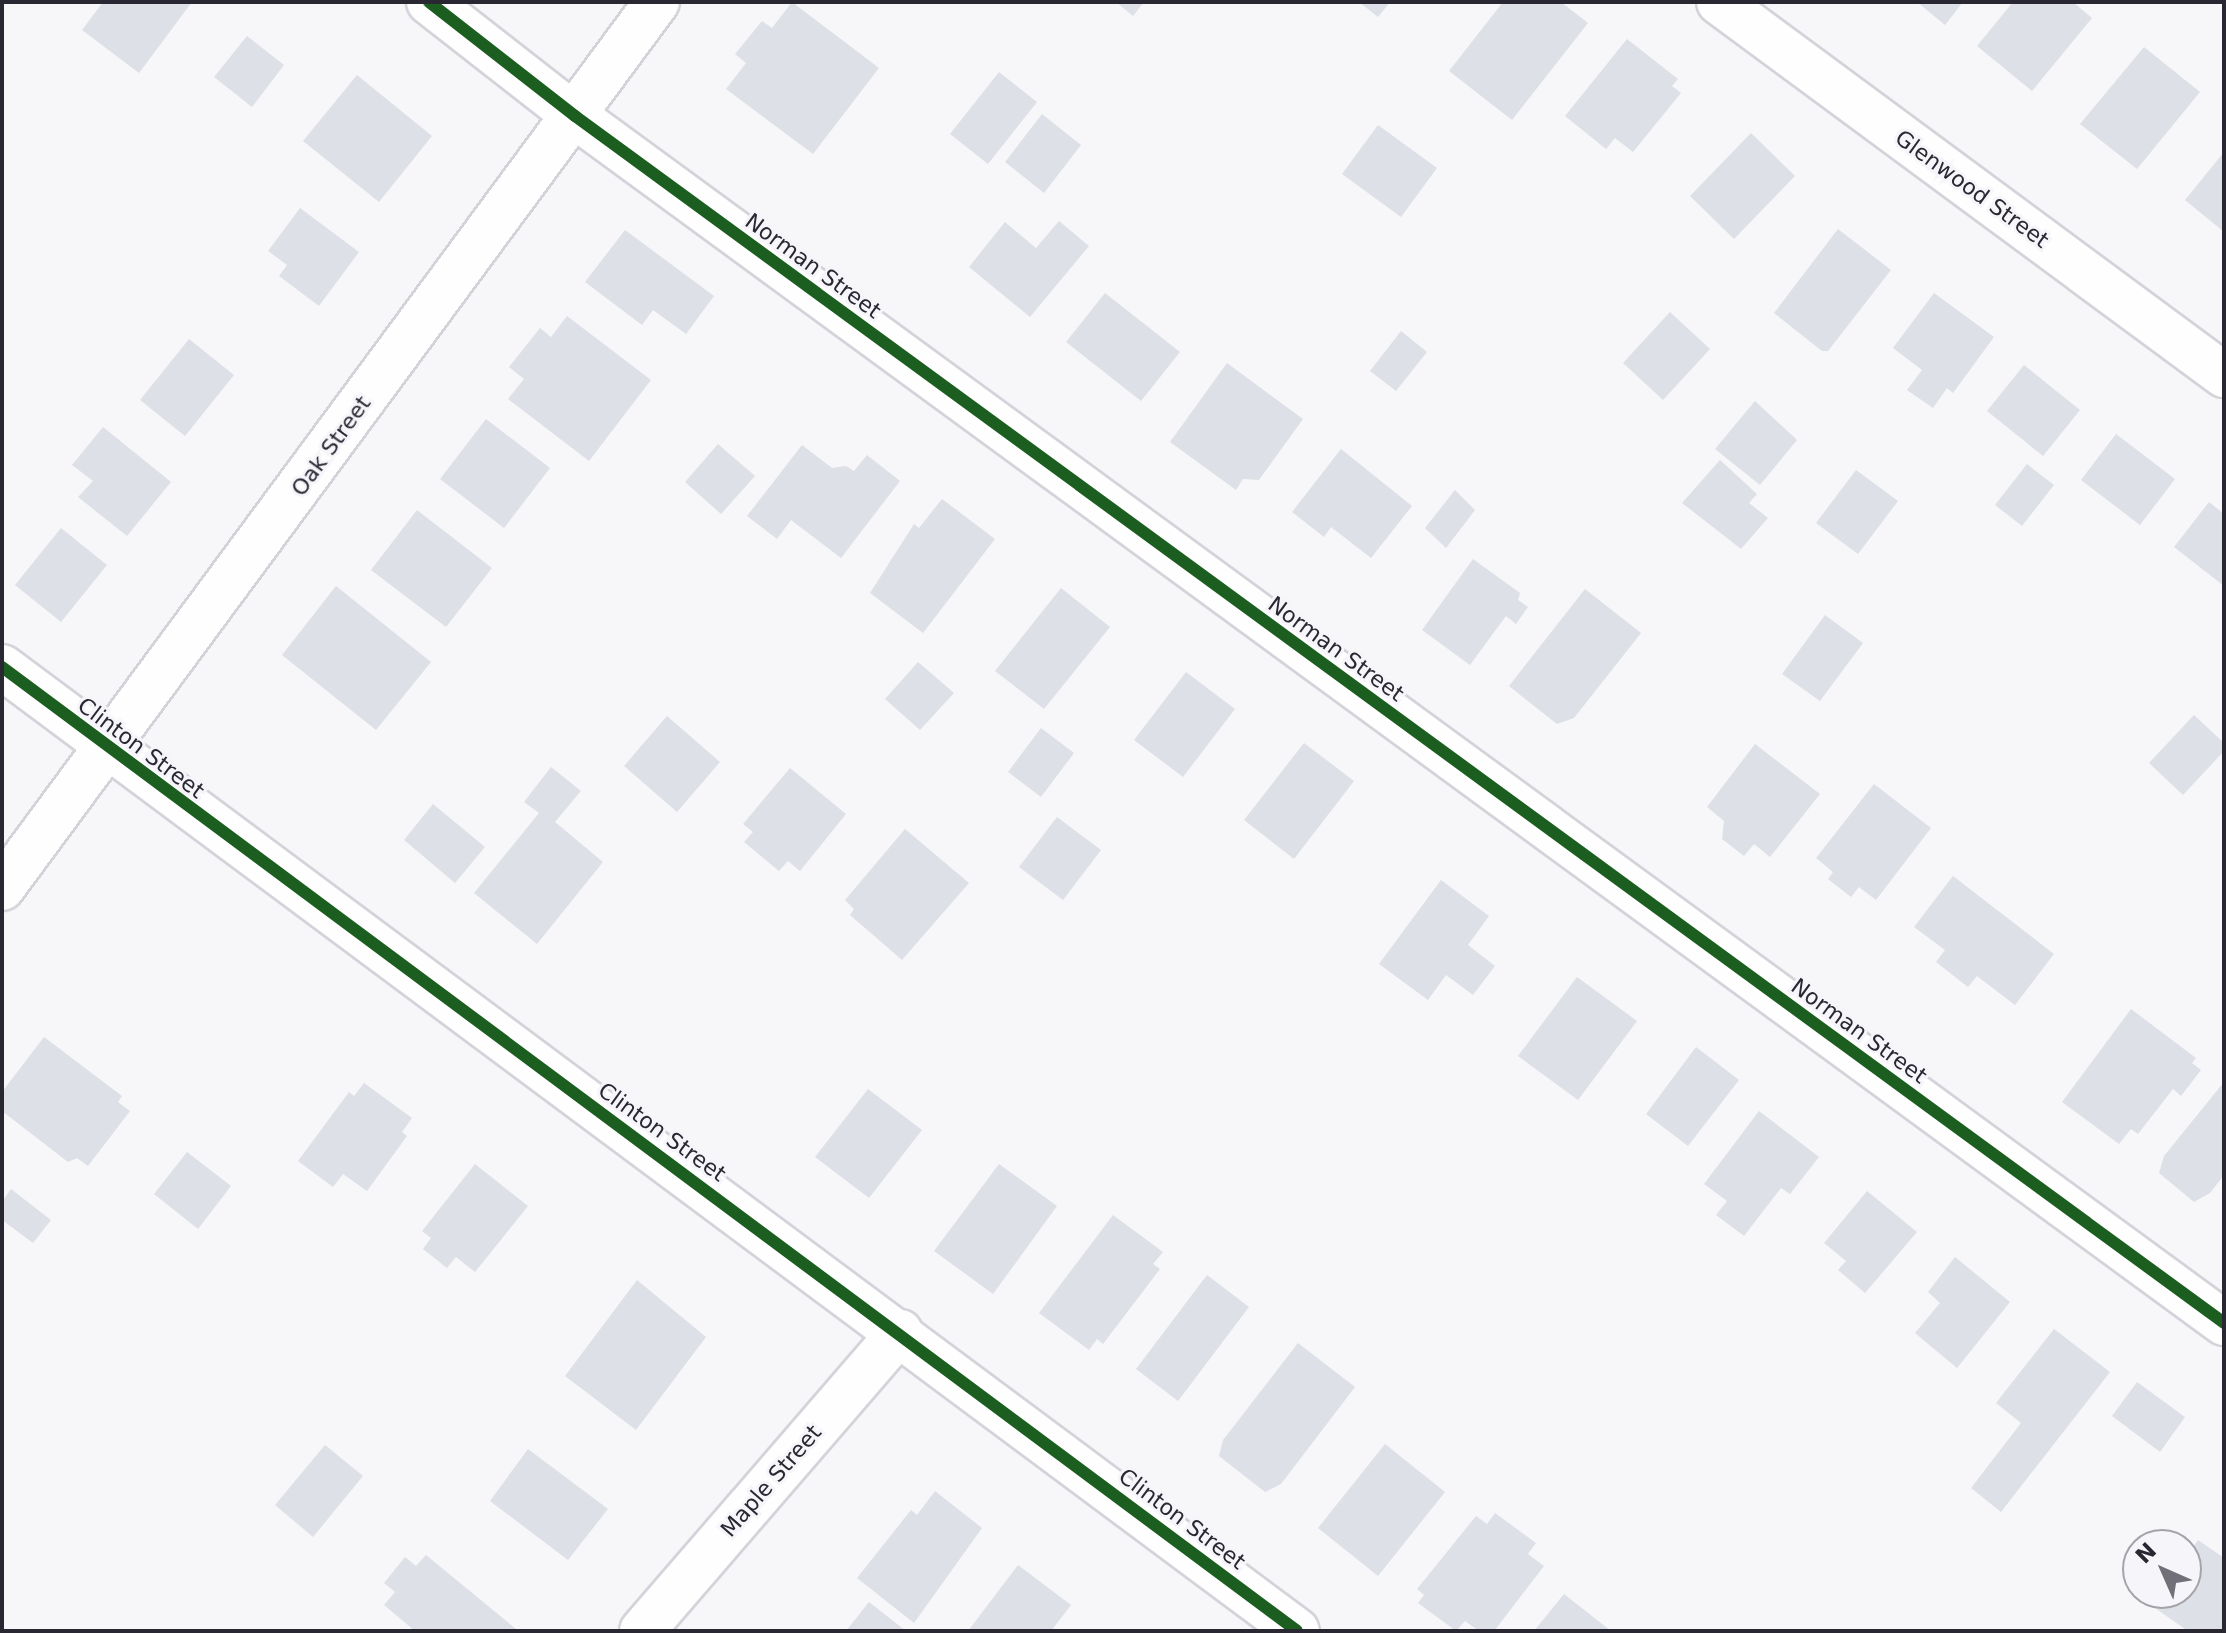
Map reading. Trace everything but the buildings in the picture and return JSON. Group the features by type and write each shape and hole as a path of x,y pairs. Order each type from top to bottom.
{"street":[{"name":"Norman Street","path":"429,2 575,116 2224,1323"},
{"name":"Oak Street","path":"2,888 657,2"},
{"name":"Glenwood Street","path":"1719,2 2224,375"},
{"name":"Clinton Street","path":"2,667 107,749 900,1332 1297,1631"},
{"name":"Maple Street","path":"642,1631 900,1332"}],"cycle path":[{"path":"429,2 575,116 2224,1323"},
{"path":"2,667 1297,1631"}]}
